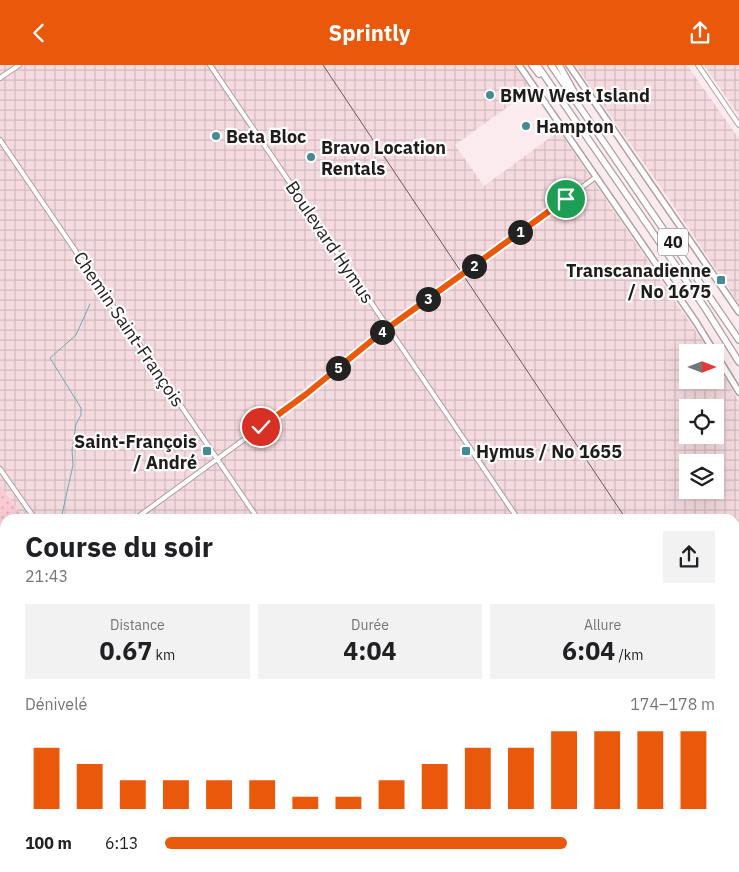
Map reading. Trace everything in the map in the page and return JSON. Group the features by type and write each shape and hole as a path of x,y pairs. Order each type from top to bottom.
{"highway":[{"path":"532,65 566,107"},
{"name":"40","path":"537,65 700,301 739,362"},
{"name":"40","path":"551,65 739,340"},
{"path":"558,65 595,129"}],"main road":[{"path":"519,65 703,333 739,392"},
{"path":"569,65 739,312"}],"street":[{"path":"0,78 19,65"},
{"name":"Boulevard Hymus","path":"210,65 515,514"},
{"path":"698,65 739,125"},
{"name":"Chemin Saint-François","path":"0,140 255,514"},
{"path":"142,514 305,395 388,328 596,177"},
{"path":"0,469 32,514"}],"shaded area":[{"path":"0,65 514,65 531,90 455,145 484,186 559,131 705,344 679,344 679,389 724,389 724,376 739,402 739,514 20,514 0,485"},
{"path":"575,65 687,65 739,139 739,304 669,199"},
{"path":"704,65 739,65 739,116"}],"green space":[{"path":"0,485 20,514 0,514"}],"waterway":[{"path":"62,514 73,465 72,450 76,424 81,415 81,408 50,358 76,335 90,304"}],"tram line":[{"path":"323,65 623,514"}],"place":[{"name":"BMW West Island","path":"490,95"},
{"name":"Hampton","path":"526,126"},
{"name":"Beta Bloc","path":"216,136"},
{"name":"Bravo Location Rentals","path":"311,157"},
{"name":"Transcanadienne / No 1675","path":"721,280"},
{"name":"Saint-François / André","path":"207,451"},
{"name":"Hymus / No 1655","path":"466,451"}],"route":[{"path":"261,427 305,395 381,333 566,199"}]}
